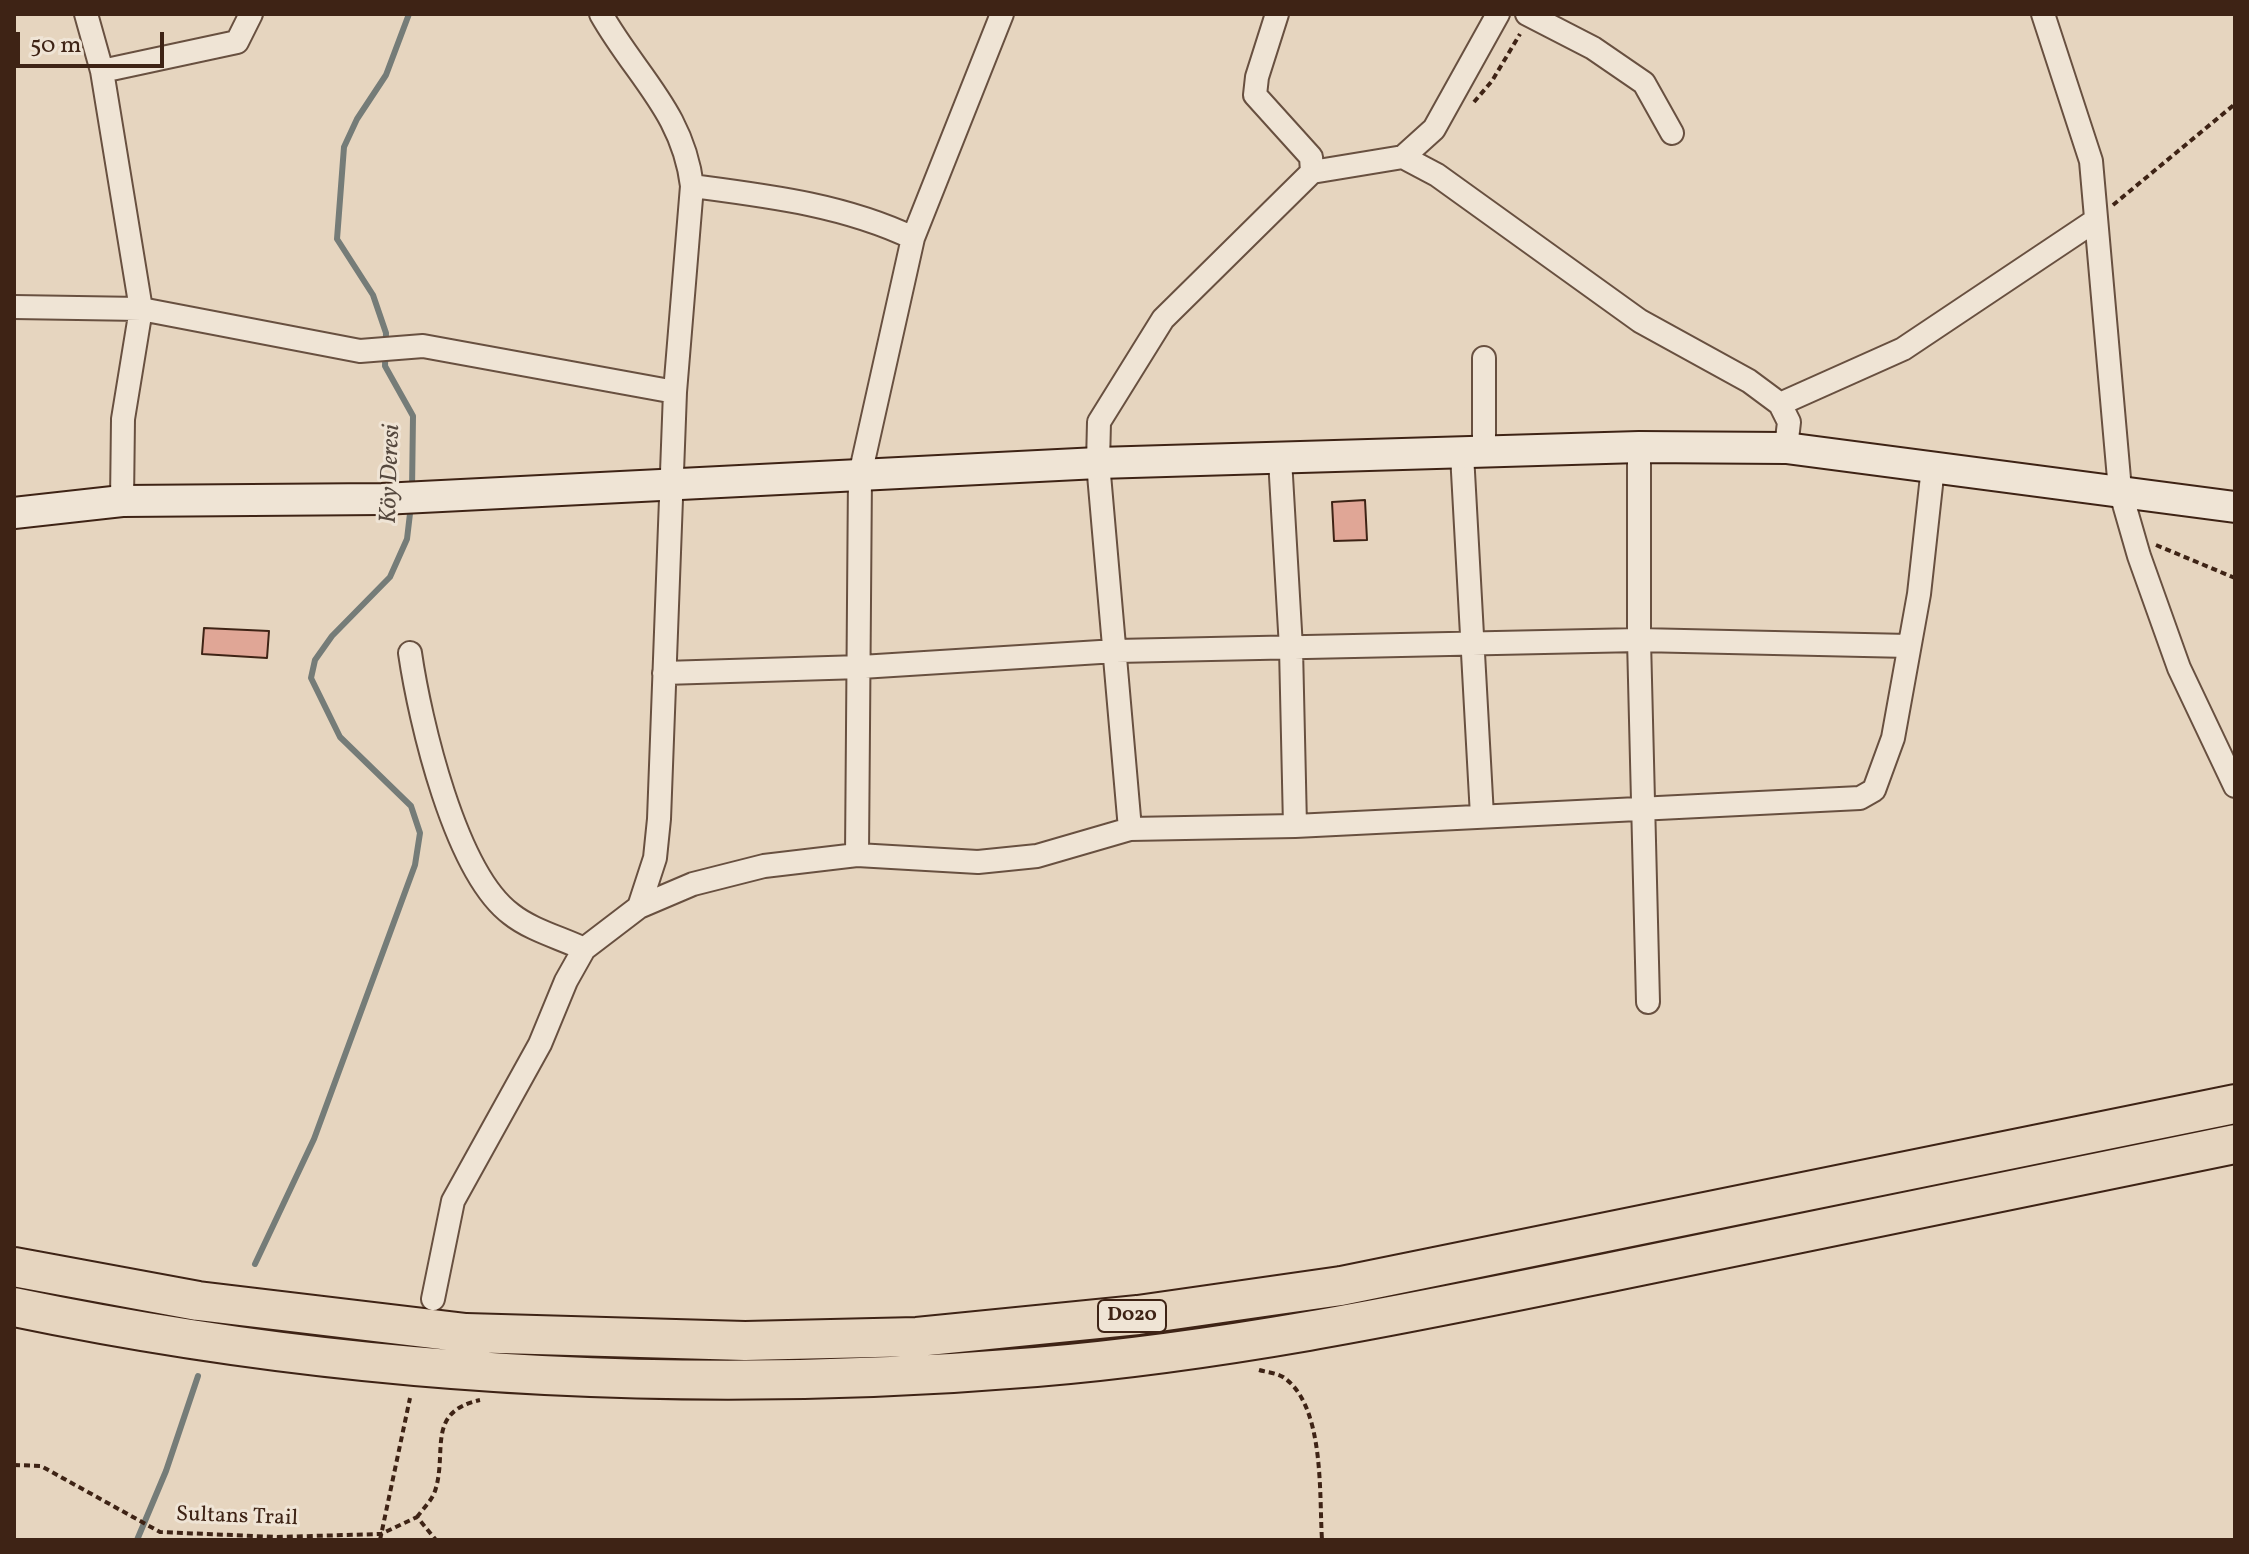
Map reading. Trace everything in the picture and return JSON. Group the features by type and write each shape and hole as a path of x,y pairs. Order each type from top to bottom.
{"highway":[{"name":"D020","path":"14,1267 198,1301 466,1333 731,1341 917,1337 1138,1315 1341,1286 2235,1104"},
{"name":"D020","path":"14,1307 279,1352 470,1372 644,1379 785,1380 1040,1367 1227,1343 1390,1316 2235,1144"}],"street":[{"path":"86,14 102,71 141,309 123,419 122,501"},
{"path":"102,71 237,42 251,14"},
{"path":"601,14 670,113 688,153 692,186 675,392 659,819 655,858 639,907"},
{"path":"857,855 861,667 860,475 913,238 1002,14"},
{"path":"1277,14 1257,77 1255,95 1311,157 1312,172"},
{"path":"1130,829 1098,463 1099,422 1163,319 1312,172 1403,157 1434,129 1498,14"},
{"path":"2043,14 2091,161 2123,503 2179,668 2235,786"},
{"path":"1536,18 1593,48 1644,83 1672,133"},
{"path":"1403,157 1437,175 1640,321 1749,381 1780,404 1789,422 1786,448"},
{"path":"692,186 794,201 877,221 913,238"},
{"path":"1780,404 1903,349 2096,220"},
{"path":"14,307 141,309 360,351 423,346 675,392"},
{"path":"1482,816 1473,645 1473,453 1484,358"},
{"path":"14,513 122,501 382,499 1098,463 1639,447 1786,448 1933,467 2123,503 2235,507"},
{"path":"1639,447 1639,640 1648,1002"},
{"path":"1280,459 1291,648 1295,826"},
{"path":"433,1299 453,1201 540,1044 566,981 584,949 639,907 693,884 764,866 857,855 978,862 1037,856 1130,829 1295,826 1860,798 1874,790 1893,738 1919,594 1933,467"},
{"path":"664,673 861,667 1116,651 1639,640 1909,646"},
{"path":"410,653 418,710 470,863 511,914 584,949"}],"path":[{"path":"1466,111 1492,81 1524,27 1536,18"},
{"path":"2096,220 2235,104"},
{"path":"2123,503 2153,544 2235,578"},
{"path":"1259,1370 1282,1376 1304,1400 1316,1444 1322,1540"},
{"path":"380,1537 410,1398"},
{"name":"Sultans Trail","path":"14,1465 41,1466 160,1532 380,1537"},
{"path":"380,1537 417,1517 436,1540"}],"building":[{"path":"1365,500 1367,540 1334,541 1332,502"},
{"path":"204,628 269,631 267,658 202,654"}],"waterway":[{"name":"Köy Deresi","path":"409,14 386,75 357,119 344,147 337,239 373,295 386,333 385,366 413,416 412,490"},
{"path":"255,1264 314,1139 415,865 420,833 411,806 340,737 311,678 315,660 332,636 390,577 407,539 411,505"},
{"path":"137,1540 166,1471 198,1376"}]}
